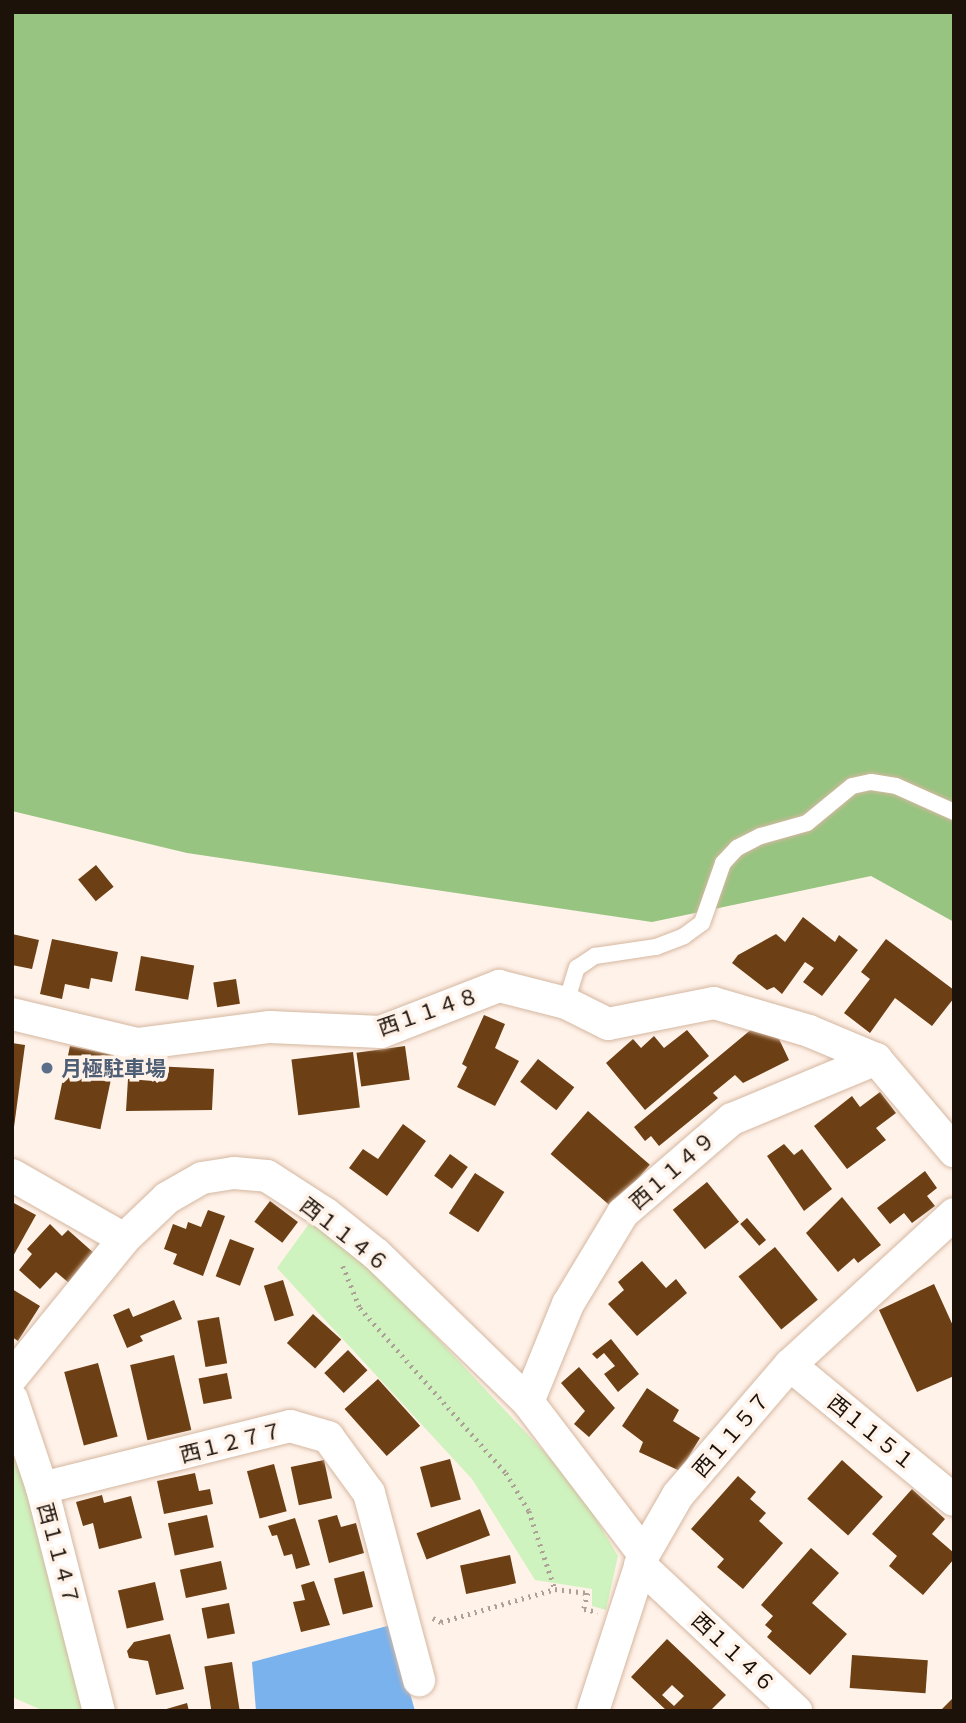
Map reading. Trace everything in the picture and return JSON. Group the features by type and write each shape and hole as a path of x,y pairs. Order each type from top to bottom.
{"street":[{"name":"西１１４８","path":"12,1014 137,1044 270,1027 381,1032 499,986 566,1003 608,1024 714,1003 809,1031 876,1059 954,1151"},
{"name":"西１１４９","path":"528,1402 568,1304 624,1213 732,1119 876,1059"},
{"name":"西１１４６","path":"12,1377 124,1239 167,1198 202,1178 234,1172 267,1177 327,1214 376,1254 528,1402 642,1559 796,1711"},
{"path":"12,1175 124,1239"},
{"name":"西１１５７","path":"593,1711 642,1559 678,1495 790,1365 954,1213"},
{"name":"西１１５１","path":"790,1365 954,1500"},
{"name":"西１１４７","path":"12,1399 42,1488 99,1711"},
{"name":"西１２７７","path":"42,1488 289,1426 328,1437 369,1493 419,1680"}],"lane":[{"path":"566,1003 577,968 595,956 656,947 684,936 702,923 723,863 737,848 761,836 807,823 852,786 871,782 896,786 954,812"}],"path":[{"path":"342,1262 359,1308 506,1473 528,1511 555,1589"},
{"path":"441,1622 542,1595 555,1589 588,1594 584,1609 592,1611"}],"green space":[{"path":"12,12 954,12 954,922 871,876 652,922 187,853 12,811"},
{"path":"311,1221 347,1242 577,1487 618,1556 606,1610 592,1606 592,1589 535,1580 472,1479 277,1268"},
{"path":"12,1460 18,1461 88,1711 44,1711 12,1697"}],"water":[{"path":"391,1625 415,1711 256,1711 252,1662"}],"building":[{"path":"96,865 114,887 96,901 78,879"},
{"path":"803,917 835,942 839,935 858,950 822,996 803,982 814,968 805,962 782,994 774,987 767,990 732,963 738,955 776,934 785,942"},
{"path":"12,934 39,940 32,969 12,965"},
{"path":"52,939 118,952 112,982 91,978 89,989 65,984 62,999 40,994"},
{"path":"886,939 954,990 954,998 932,1026 895,998 870,1033 844,1013 870,979 861,972"},
{"path":"141,956 194,965 188,1000 135,990"},
{"path":"236,979 240,1004 217,1007 213,983"},
{"path":"484,1015 505,1024 495,1048 519,1061 495,1106 457,1087 467,1067 462,1064"},
{"path":"753,1028 779,1039 789,1060 743,1083 735,1075 713,1093 718,1098 659,1146 651,1136 645,1141 634,1127"},
{"path":"687,1030 709,1056 645,1110 606,1063 633,1039 641,1048 654,1036 664,1048"},
{"path":"12,1043 25,1045 14,1127 12,1127"},
{"path":"70,1046 116,1056 100,1129 54,1119"},
{"path":"405,1046 410,1080 361,1086 356,1053"},
{"path":"353,1052 360,1108 298,1115 291,1060"},
{"path":"538,1059 574,1087 556,1110 520,1082"},
{"path":"154,1066 214,1069 212,1110 126,1111 128,1079 153,1081"},
{"path":"880,1092 896,1113 876,1128 886,1140 847,1169 814,1126 852,1096 860,1107"},
{"path":"588,1111 650,1165 612,1208 551,1154"},
{"path":"403,1124 426,1141 387,1196 349,1168 363,1149 378,1159"},
{"path":"784,1144 794,1155 802,1149 832,1189 804,1211 767,1156"},
{"path":"450,1154 468,1167 452,1189 434,1176"},
{"path":"925,1171 937,1188 927,1196 935,1206 912,1223 904,1213 890,1224 877,1208"},
{"path":"475,1173 504,1192 478,1232 449,1213"},
{"path":"707,1182 739,1222 705,1249 673,1210"},
{"path":"842,1197 881,1245 858,1263 854,1258 838,1272 806,1233"},
{"path":"270,1201 298,1222 282,1243 254,1222"},
{"path":"12,1202 36,1215 12,1258"},
{"path":"208,1210 225,1216 203,1276 173,1264 177,1254 164,1249 173,1224 186,1229 188,1222 201,1227"},
{"path":"747,1218 766,1240 759,1246 740,1224"},
{"path":"50,1224 62,1236 68,1230 95,1254 69,1283 56,1272 40,1289 19,1270 32,1254 27,1249"},
{"path":"230,1239 254,1248 240,1286 216,1276"},
{"path":"775,1247 818,1300 781,1329 738,1277"},
{"path":"642,1261 666,1288 676,1279 687,1293 637,1336 608,1304 624,1290 618,1282"},
{"path":"283,1280 294,1315 275,1321 264,1286"},
{"path":"934,1284 954,1328 954,1376 917,1392 879,1310"},
{"path":"12,1289 40,1306 18,1341 12,1337"},
{"path":"174,1300 182,1319 140,1336 143,1341 127,1348 113,1315 129,1308 133,1317"},
{"path":"313,1314 341,1339 315,1368 287,1343"},
{"path":"219,1317 227,1363 205,1367 197,1321"},
{"path":"611,1339 639,1374 618,1392 604,1374 615,1366 604,1353 597,1359 592,1354"},
{"path":"348,1350 367,1370 344,1393 324,1373"},
{"path":"174,1355 191,1430 147,1440 130,1365"},
{"path":"98,1363 118,1436 84,1445 64,1372"},
{"path":"579,1367 615,1408 589,1437 574,1424 585,1411 561,1383"},
{"path":"227,1373 232,1399 203,1404 199,1379"},
{"path":"378,1379 420,1426 387,1456 345,1409"},
{"path":"647,1388 679,1410 673,1421 700,1438 680,1471 639,1452 643,1442 622,1426"},
{"path":"450,1459 461,1500 431,1508 420,1467"},
{"path":"324,1460 332,1498 299,1505 291,1467"},
{"path":"842,1460 883,1497 848,1535 807,1499"},
{"path":"274,1464 287,1511 260,1519 247,1471"},
{"path":"195,1473 199,1491 210,1489 213,1504 164,1514 157,1481"},
{"path":"738,1476 756,1492 750,1499 766,1513 759,1521 783,1543 743,1589 717,1567 724,1559 691,1529"},
{"path":"912,1489 945,1519 932,1534 954,1553 954,1559 923,1595 889,1566 897,1556 872,1534"},
{"path":"102,1495 104,1503 131,1496 142,1538 99,1549 93,1523 83,1526 76,1502"},
{"path":"480,1509 490,1535 427,1560 417,1533"},
{"path":"207,1515 214,1547 175,1556 168,1523"},
{"path":"337,1515 341,1527 356,1523 364,1553 329,1563 318,1520"},
{"path":"295,1518 310,1565 296,1569 292,1554 284,1556 277,1535 272,1536 268,1526"},
{"path":"811,1548 839,1573 812,1603 847,1634 810,1675 767,1637 772,1631 765,1625 773,1616 761,1605"},
{"path":"510,1555 516,1583 466,1594 460,1566"},
{"path":"221,1561 227,1589 186,1598 180,1570"},
{"path":"364,1571 373,1607 343,1614 334,1578"},
{"path":"314,1581 330,1625 301,1632 293,1602 305,1600 301,1585"},
{"path":"155,1582 164,1620 127,1629 118,1591"},
{"path":"229,1603 235,1633 207,1639 202,1608"},
{"path":"170,1634 184,1689 156,1695 148,1661 129,1658 127,1651 134,1642"},
{"path":"667,1639 726,1695 710,1711 667,1711 631,1677","holes":["672,1685 684,1696 674,1706 662,1695"]},
{"path":"852,1655 928,1660 926,1693 850,1688"},
{"path":"232,1662 240,1711 211,1711 204,1666"},
{"path":"954,1697 954,1711 940,1711"},
{"path":"187,1703 189,1711 163,1710"}],"place":[{"name":"月極駐車場","path":"47,1068"}]}
